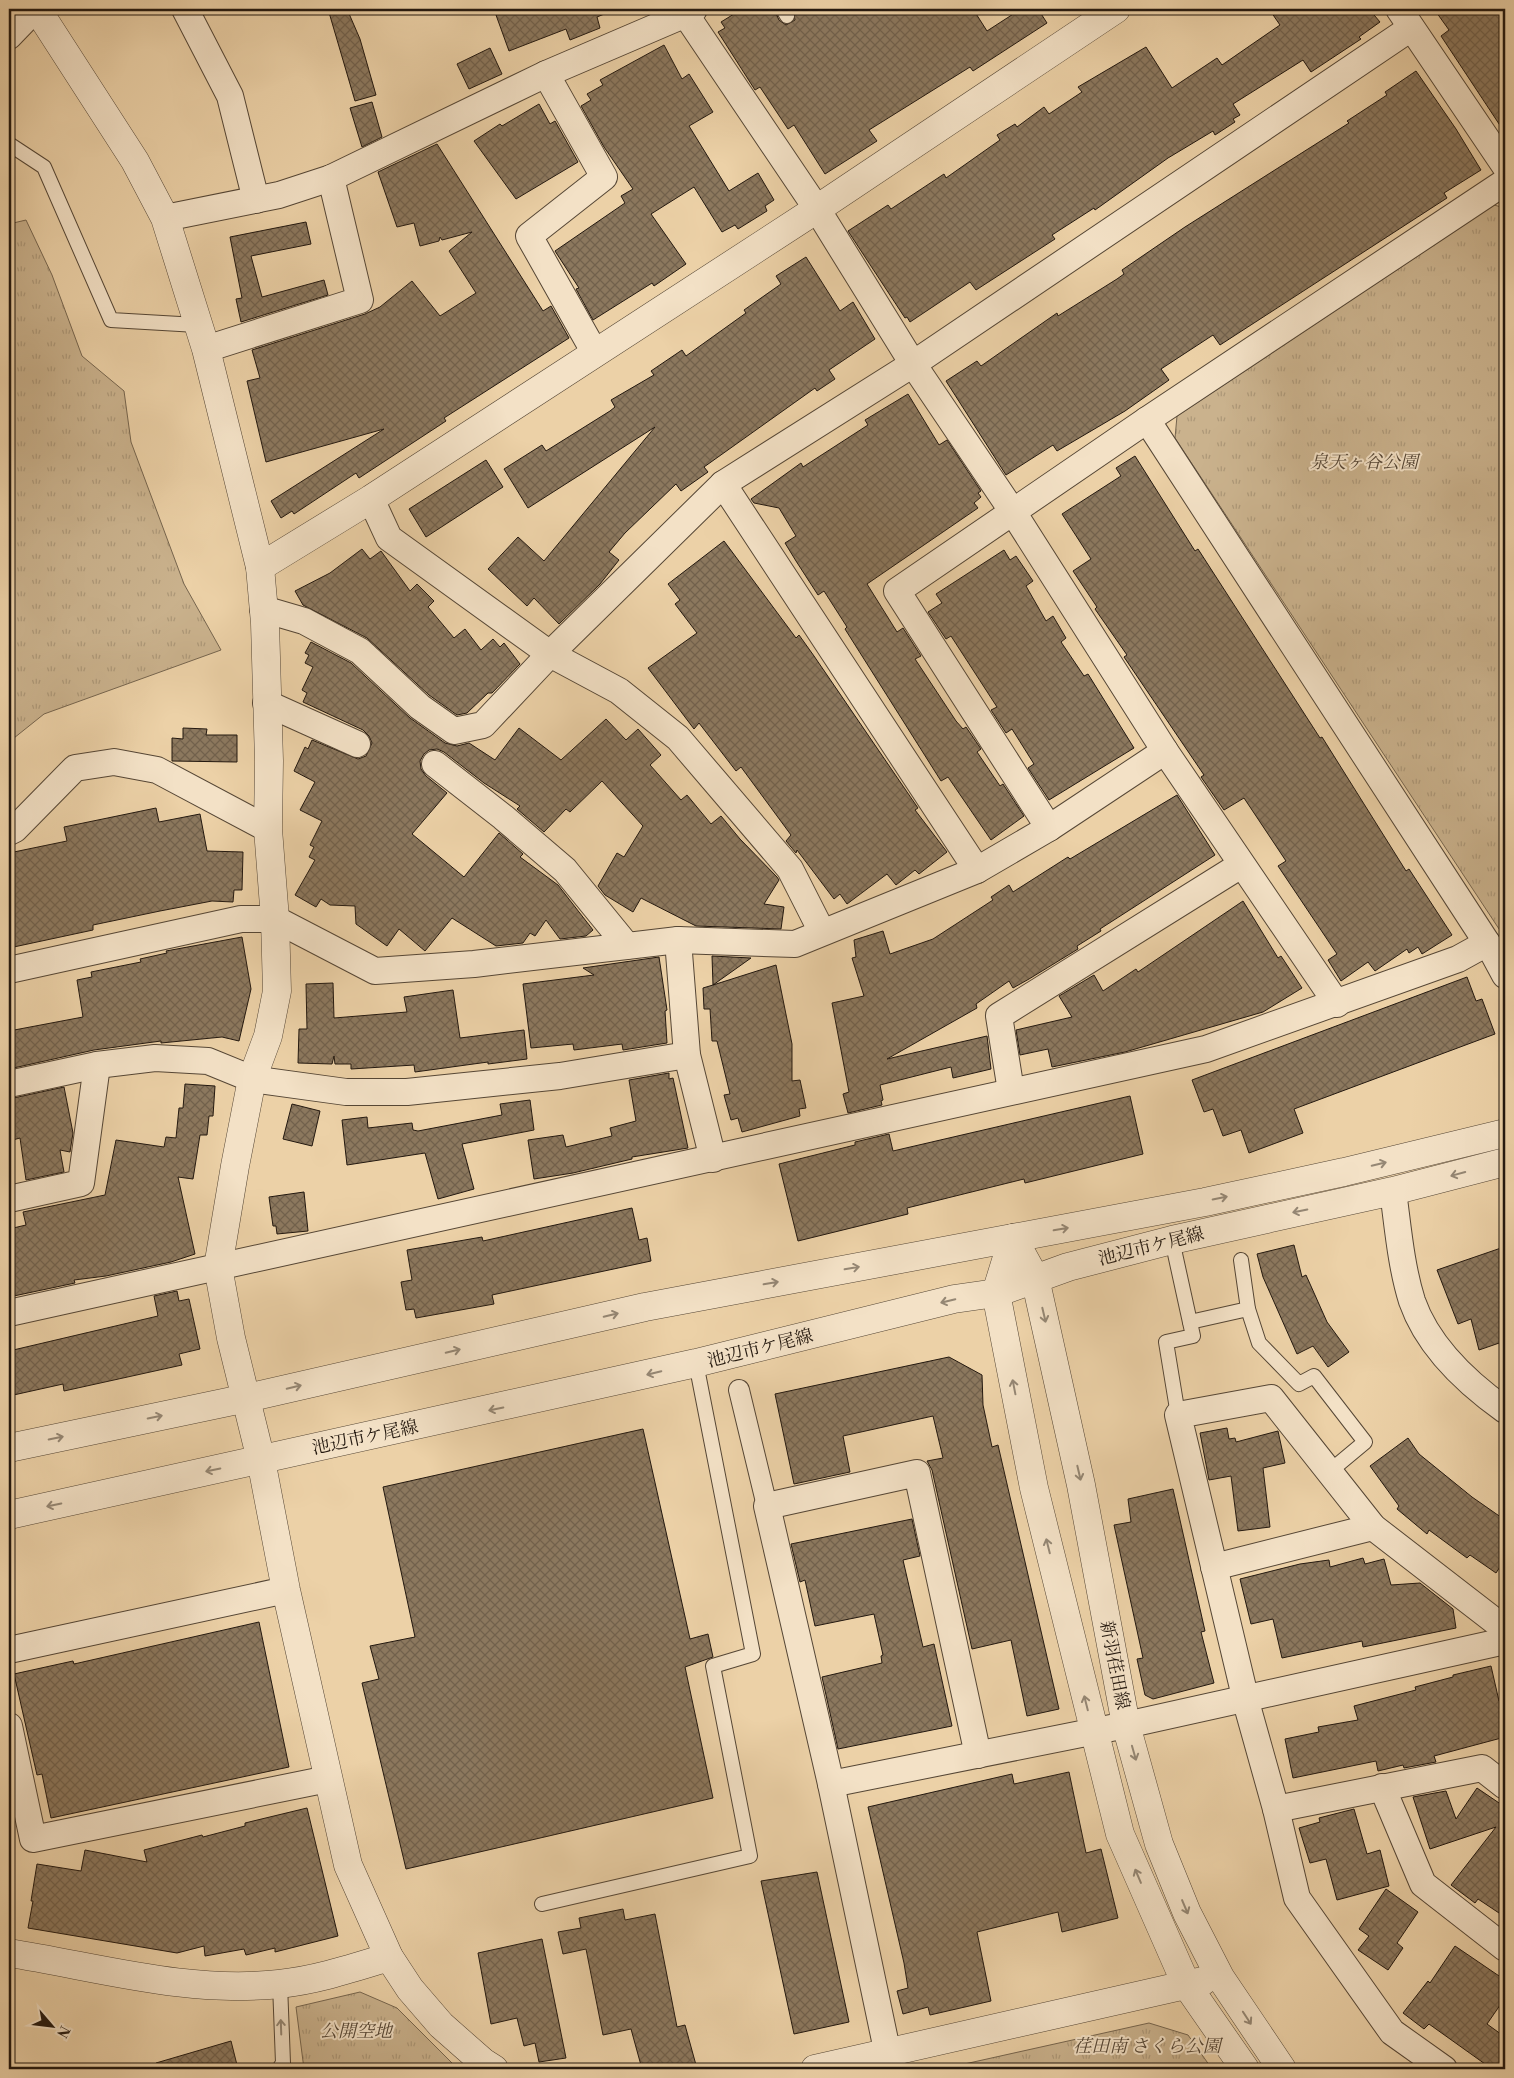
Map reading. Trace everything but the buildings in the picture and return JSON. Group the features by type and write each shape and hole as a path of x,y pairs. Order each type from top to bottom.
{"street":[{"path":"9,36 36,9 135,160 165,218 202,337 260,567 269,761 268,829 275,919 276,991 268,1036 252,1079 218,1267 231,1338 261,1460 286,1590 348,1865 389,1957 410,1989 441,2025 494,2069"},
{"path":"185,9 230,96 256,200"},
{"path":"260,567 371,499 817,209 1116,9"},
{"path":"165,218 279,195 331,178 546,74 687,11 817,209 913,364 1013,512 1165,751 1337,1004"},
{"path":"263,609 304,621 360,651 420,707 454,731 483,725 550,654 723,484 913,364 1405,19 1505,166"},
{"path":"546,74 604,177 529,236 595,353"},
{"path":"202,337 360,300 331,178"},
{"path":"1049,828 896,591 1147,420 1505,182"},
{"path":"1147,420 1487,943 1505,975"},
{"path":"723,484 977,870"},
{"path":"371,499 389,538 550,654 619,691 678,738 790,869 822,932"},
{"path":"266,703 357,744"},
{"path":"9,970 241,919 275,919 375,971 474,964 678,940 795,944 977,870 1049,828 1165,751"},
{"path":"9,832 15,829 75,768 114,762 157,770 268,829"},
{"path":"435,764 565,870 627,946"},
{"path":"1011,1091 999,1016 1241,865"},
{"path":"678,940 687,1055 713,1159"},
{"path":"9,1313 1206,1049 1337,1004 1458,959 1487,943"},
{"path":"9,1084 97,1065 155,1058 208,1062 252,1079 346,1092 406,1092 560,1076 687,1055"},
{"path":"9,1199 81,1183 97,1065"},
{"name":"池辺市ケ尾線","path":"9,1448 247,1398 645,1308 1205,1202 1425,1153 1505,1132"},
{"name":"池辺市ケ尾線","path":"9,1515 696,1363 954,1299 996,1293 1068,1267 1172,1240 1392,1191 1505,1162"},
{"path":"1392,1191 1403,1264 1413,1302 1429,1333 1460,1375 1495,1390 1505,1410"},
{"path":"996,1293 1013,1238"},
{"name":"新羽荏田線","path":"1013,1238 1035,1278 1082,1485 1126,1725 1159,1844 1187,1913 1220,1977 1282,2069"},
{"name":"新羽荏田線","path":"996,1293 1034,1488 1120,1834 1186,1984 1245,2069"},
{"path":"739,1390 831,1784 889,2060"},
{"path":"1444,2069 1392,2032 1297,1898 1276,1809 1245,1698 1178,1415 1271,1398 1373,1527 1505,1629"},
{"path":"767,1506 917,1473 978,1755"},
{"path":"1214,1567 1373,1527"},
{"path":"9,1650 286,1590"},
{"path":"831,1784 1126,1725 1505,1641"},
{"path":"9,1726 33,1840 328,1779"},
{"path":"1276,1809 1482,1768 1505,1786"},
{"path":"1382,1787 1422,1884 1505,1948"},
{"path":"9,1953 179,1984 227,1986 280,1984 336,1973 389,1957"},
{"path":"815,2069 889,2060 1220,1977"}],"lane":[{"path":"9,144 44,167 111,320 202,337"},
{"path":"1172,1240 1193,1336 1166,1342 1178,1415"},
{"path":"1241,1260 1248,1309 1259,1343 1299,1384 1314,1376 1365,1442 1329,1472"},
{"path":"1190,1322 1248,1309"},
{"path":"542,1904 750,1856 713,1666 753,1654 696,1363"},
{"path":"279,2069 283,2063 280,1984"}],"green space":[{"name":"泉天ヶ谷公園","path":"1494,205 1505,208 1505,938 1175,438 1177,416"},
{"path":"26,220 52,275 82,356 124,391 131,442 184,584 221,650 44,714 9,742 9,224"},
{"name":"公開空地","path":"360,1992 397,2008 458,2069 304,2069 296,2007"},
{"name":"荏田南 さくら公園","path":"1149,2023 1188,2035 1212,2069 942,2069"}]}
